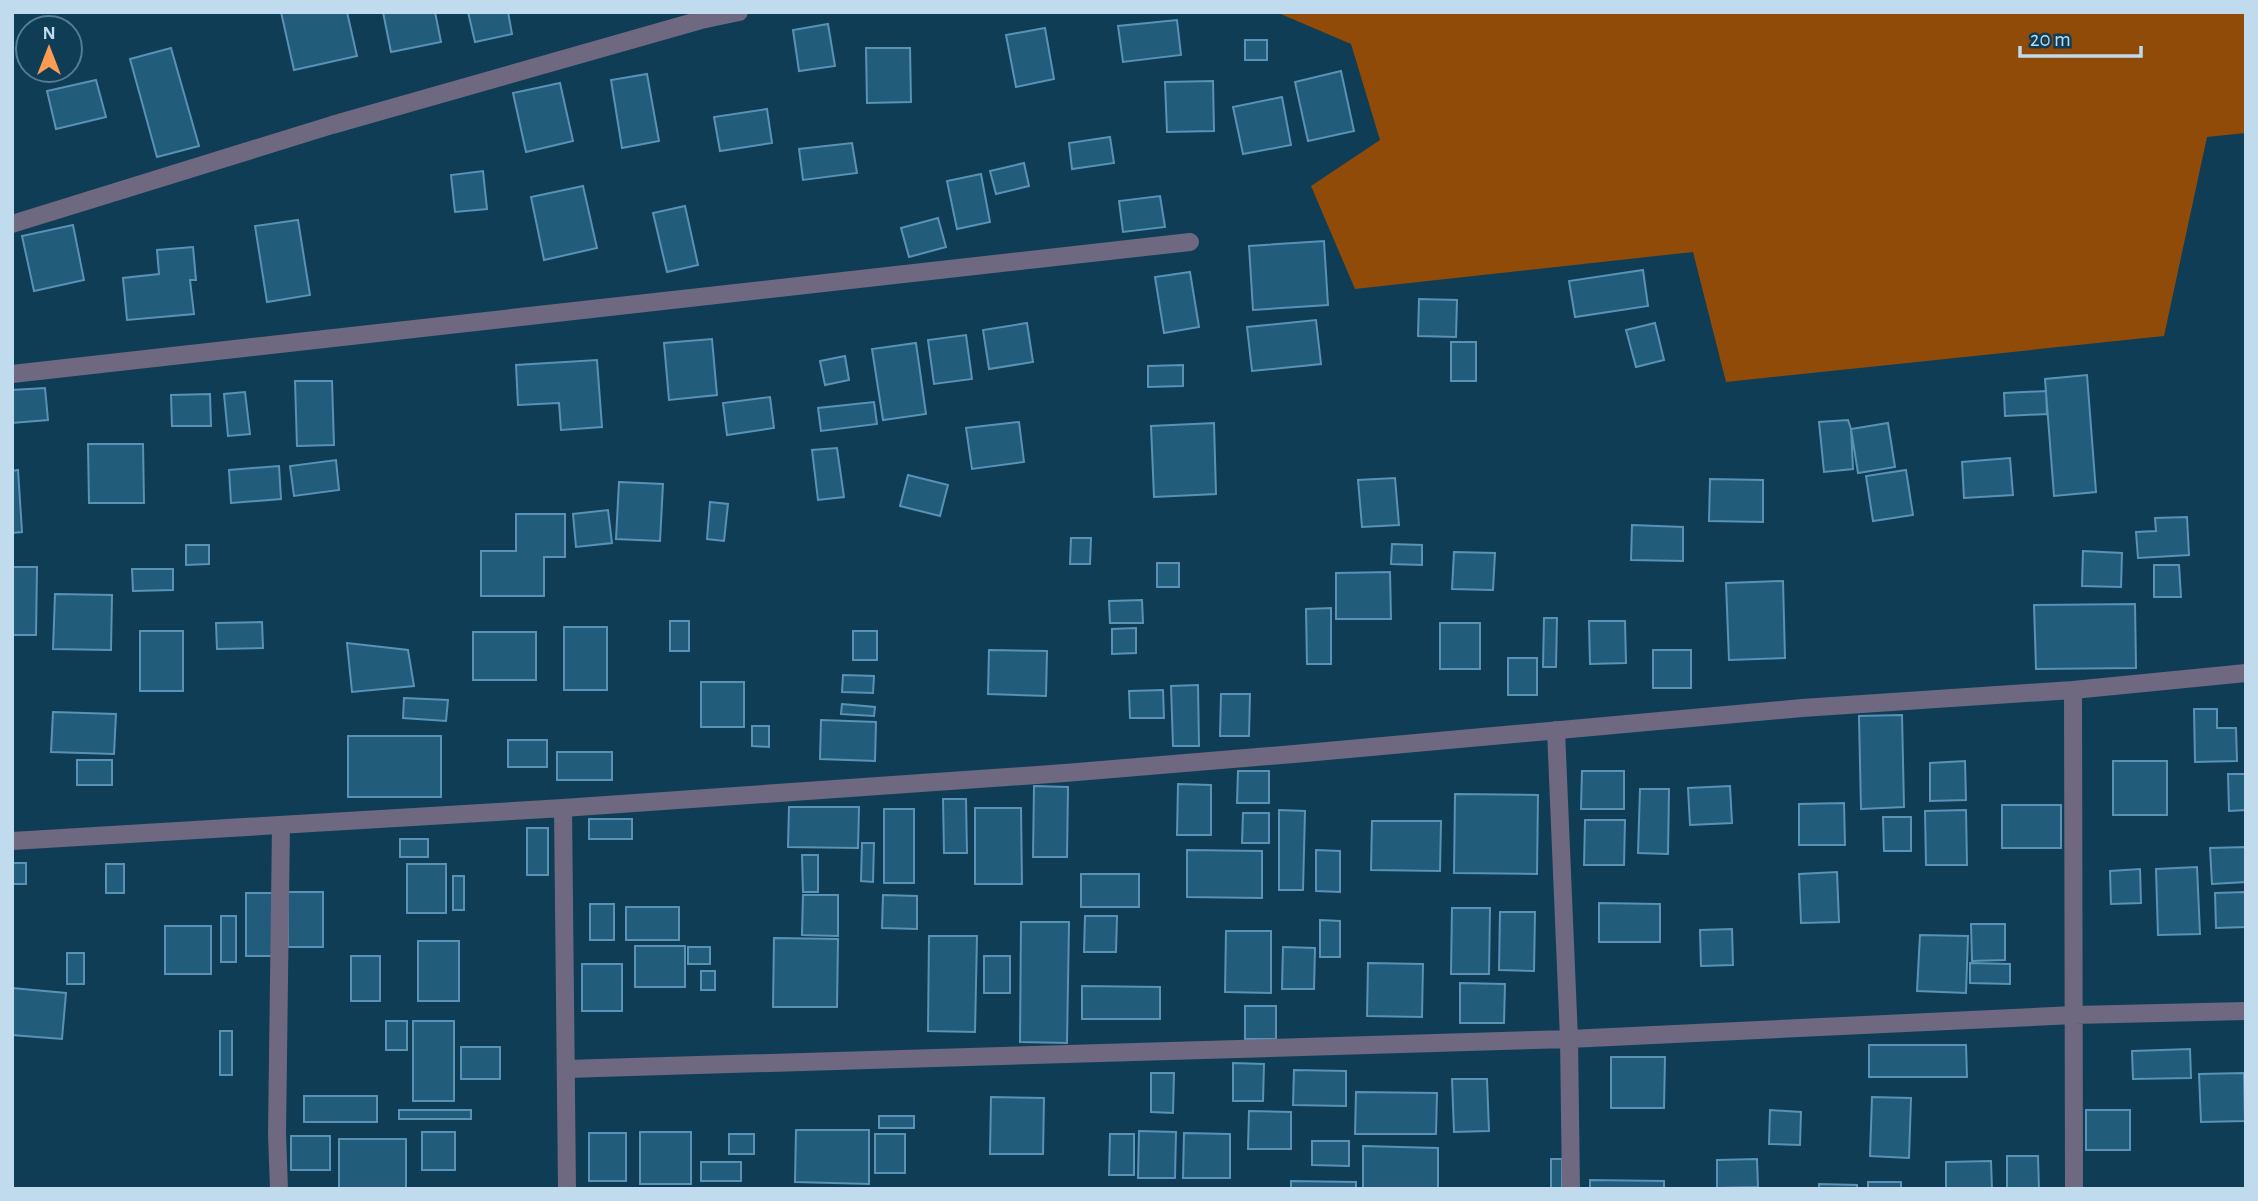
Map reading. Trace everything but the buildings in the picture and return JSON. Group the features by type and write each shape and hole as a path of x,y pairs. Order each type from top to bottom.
{"street":[{"path":"12,224 345,121 702,20 739,12"},
{"path":"12,374 1190,242"},
{"path":"12,841 563,808 1105,770 1802,708 2073,690 2246,673"},
{"path":"2073,690 2074,1189"},
{"path":"1556,730 1569,1039 1571,1189"},
{"path":"563,808 567,1189"},
{"path":"279,1189 277,1134 281,825"},
{"path":"566,1069 1569,1039 2074,1015 2246,1011"}],"shaded area":[{"path":"1276,12 2246,12 2246,133 2207,137 2164,336 1726,382 1693,252 1355,289 1311,186 1380,140 1351,44"}]}
